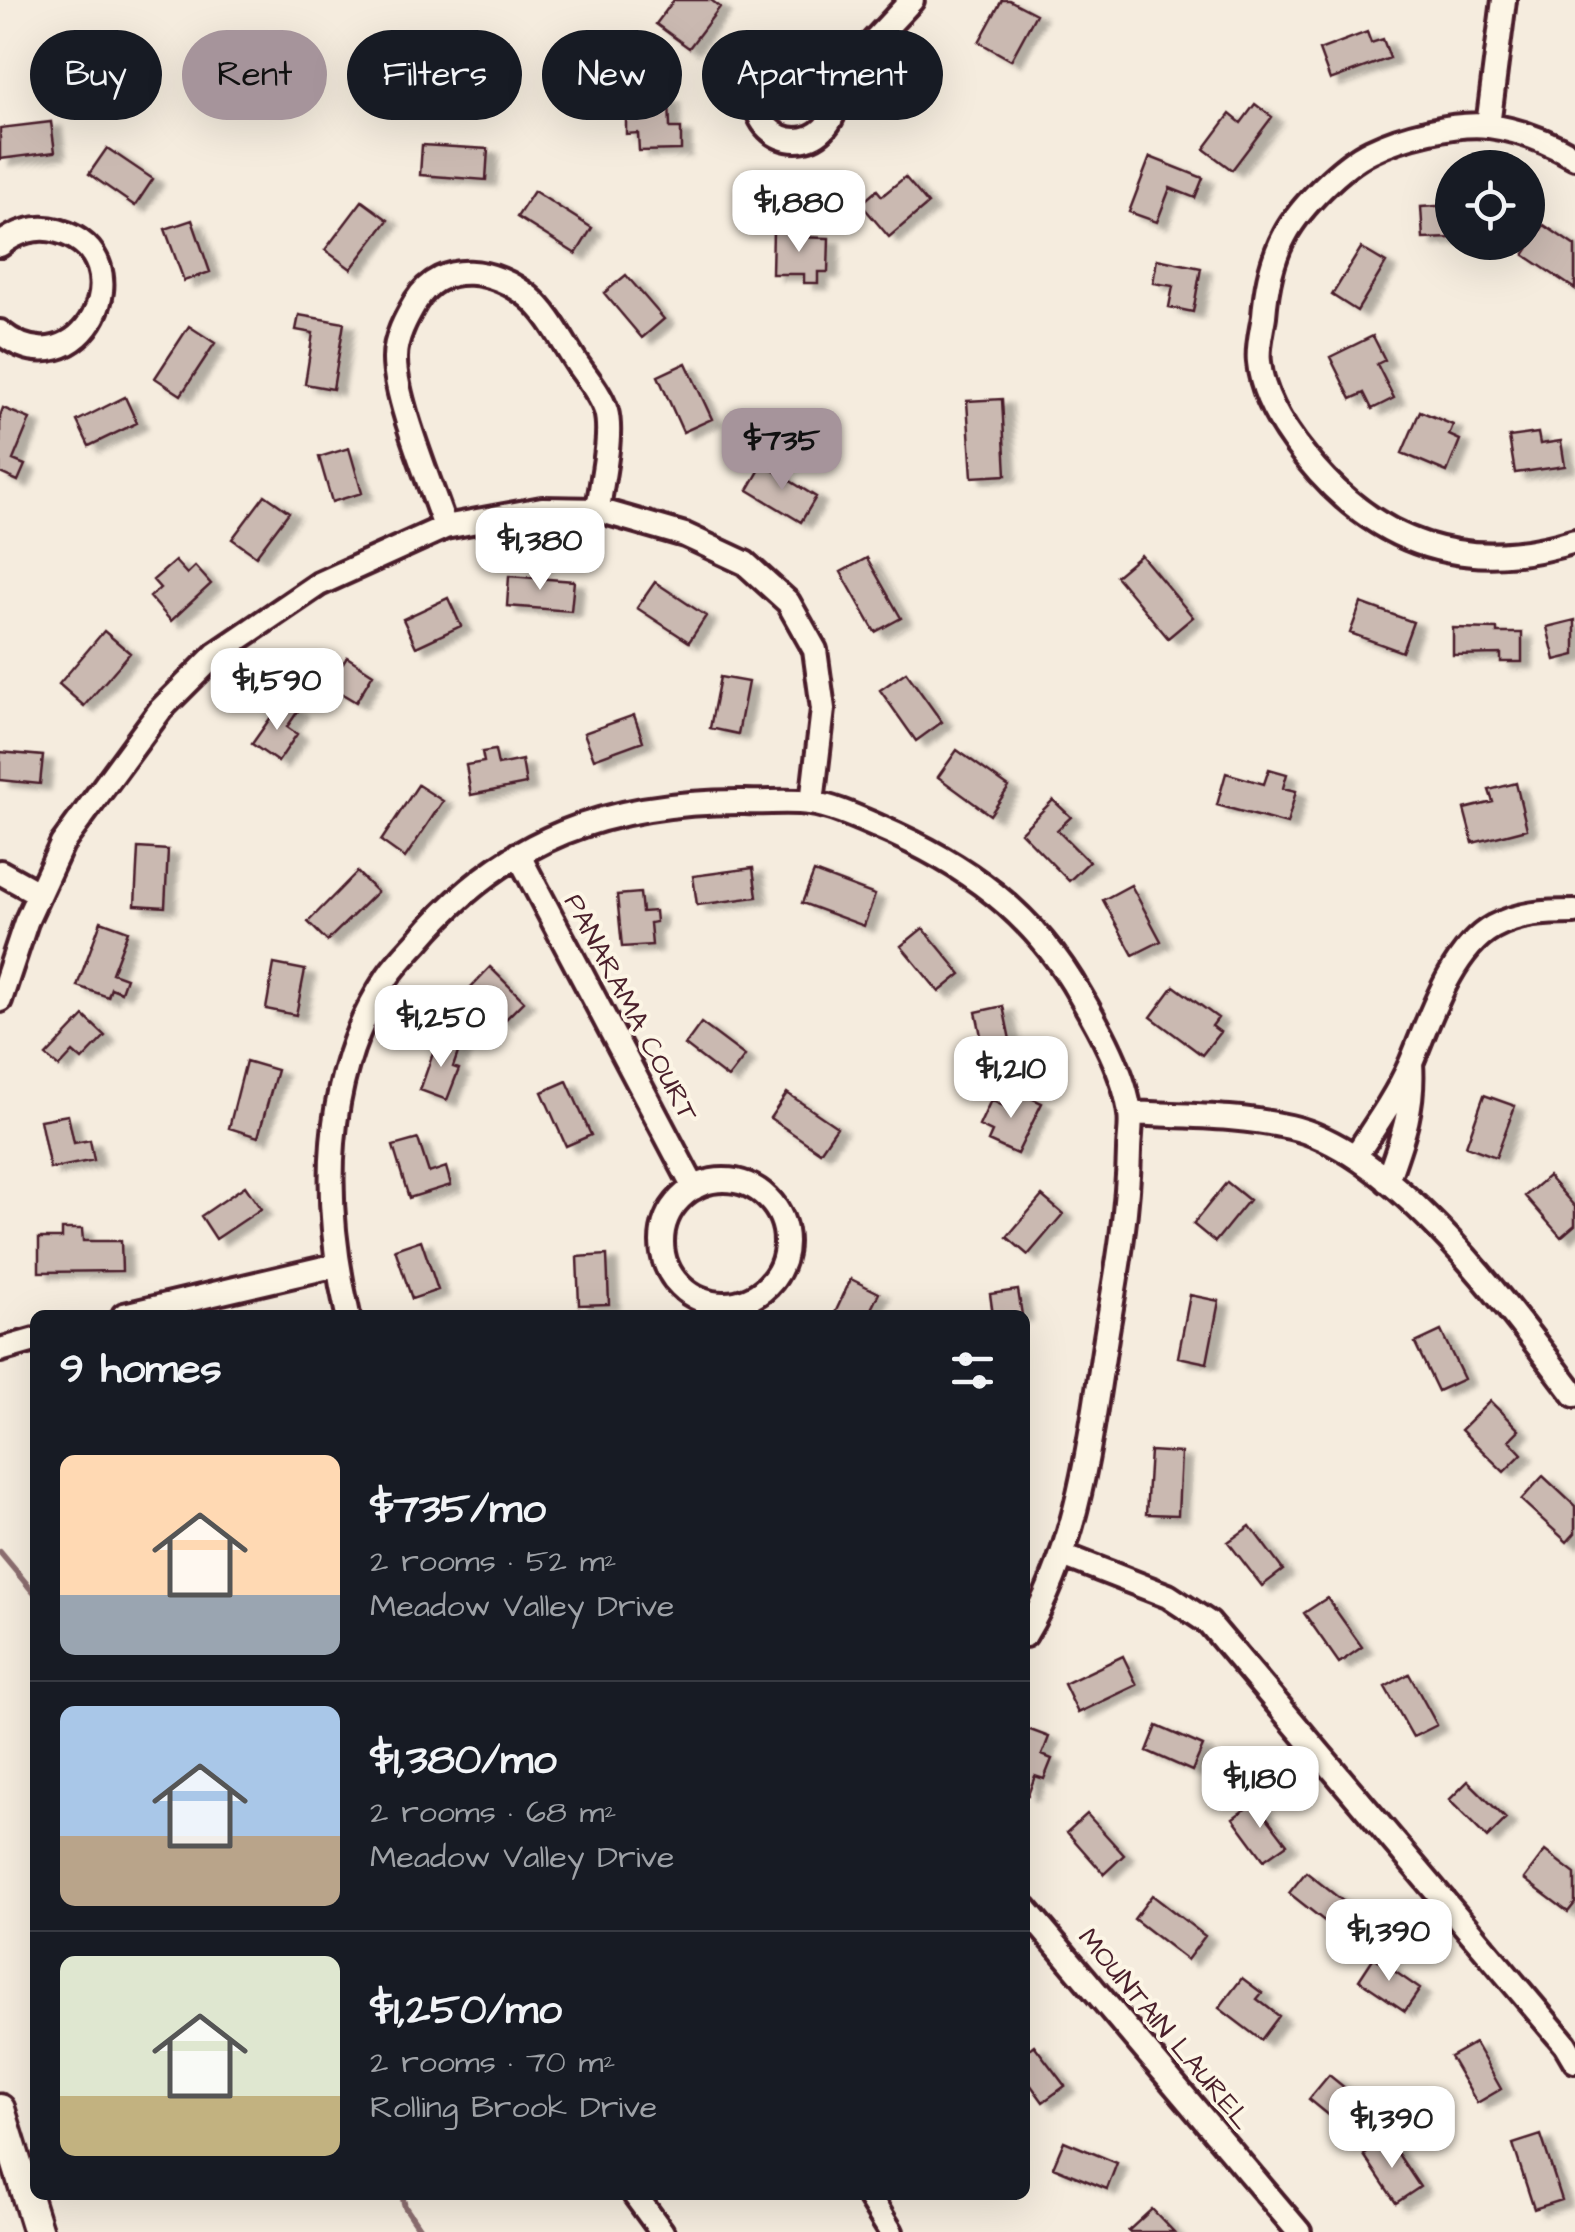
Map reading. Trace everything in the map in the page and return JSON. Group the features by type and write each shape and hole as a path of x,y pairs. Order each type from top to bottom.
{"street":[{"path":"884,30 912,0"},
{"path":"1488,126 1504,0"},
{"path":"1575,157 1550,143 1488,126 1429,131 1370,151 1322,188 1285,235 1266,292 1259,362 1278,424 1328,486 1386,531 1431,547 1487,554 1538,552 1575,541"},
{"path":"0,246 12,236 34,229 68,234 93,258 102,293 89,326 59,346 23,346 0,332"},
{"path":"444,527 397,383 395,357 400,334 422,292 438,278 460,271 487,274 528,297 542,311 599,396 608,432 598,510"},
{"path":"0,1000 38,893 62,844 141,734 216,654 319,584 444,527 542,509 598,510 685,536 745,563 788,602 815,650 823,709 812,803"},
{"path":"347,1310 337,1265 330,1156 338,1098 358,1036 388,976 443,910 474,882 518,854 592,821 654,807 708,802 812,803 921,845 959,866 1042,937 1064,966 1105,1039 1130,1112 1129,1176 1119,1258 1078,1497 1063,1555 1045,1602 1030,1626"},
{"name":"PANARAMA COURT","path":"518,854 694,1188"},
{"path":"0,872 38,893"},
{"path":"1356,1154 1411,1064 1426,1022 1468,950 1492,928 1533,912 1575,912"},
{"path":"1388,1182 1413,1095 1411,1064"},
{"path":"1130,1112 1293,1127 1356,1154 1423,1211 1522,1326 1575,1395"},
{"path":"717,1180 741,1182 762,1193 778,1211 786,1234 784,1258 774,1280 756,1296 732,1303 708,1301 686,1290 670,1272 663,1249 664,1225 676,1204 694,1188 717,1180"},
{"path":"145,1310 337,1265"},
{"path":"0,1350 30,1341"},
{"path":"1063,1555 1168,1596 1209,1622 1565,2044 1575,2061"},
{"name":"MOUNTAIN LAUREL","path":"1030,1914 1299,2232"},
{"path":"0,2108 38,2232"},
{"path":"639,2200 662,2232"},
{"path":"871,2200 891,2232"}],"building":[{"path":"674,0 711,0 720,7 689,48 682,43 682,30 664,30 656,24"},
{"path":"1002,0 1036,14 1011,60 979,42"},
{"path":"1367,32 1371,43 1383,39 1390,58 1330,80 1319,50"},
{"path":"1255,104 1272,117 1232,170 1204,149 1230,114 1241,123"},
{"path":"626,120 670,120 670,128 681,128 681,150 639,151 638,133 626,134"},
{"path":"51,122 55,152 0,159 0,128"},
{"path":"422,145 488,149 486,180 420,175"},
{"path":"107,148 153,179 135,206 89,174"},
{"path":"1150,157 1203,178 1195,198 1170,188 1157,222 1129,212"},
{"path":"905,177 928,204 889,237 861,204 877,190 882,196"},
{"path":"534,191 592,228 576,254 517,217"},
{"path":"362,201 388,220 351,269 325,250"},
{"path":"1435,206 1435,239 1423,239 1421,207"},
{"path":"192,220 210,272 184,281 165,229"},
{"path":"1545,226 1575,246 1575,289 1532,260 1545,260"},
{"path":"773,229 797,230 797,237 829,238 828,272 818,272 818,283 804,283 804,274 772,274"},
{"path":"1361,248 1386,263 1357,311 1332,295"},
{"path":"1157,259 1201,268 1193,312 1169,307 1173,286 1153,283"},
{"path":"626,275 664,319 642,338 604,293"},
{"path":"299,315 344,323 333,389 305,384 313,333 296,330"},
{"path":"189,326 215,343 181,395 155,378"},
{"path":"1373,336 1385,360 1377,364 1394,398 1372,409 1364,393 1351,399 1330,357"},
{"path":"686,363 712,419 683,432 658,376"},
{"path":"125,397 137,423 89,446 77,421"},
{"path":"1002,399 1006,475 972,477 967,401"},
{"path":"3,408 30,419 13,460 25,465 18,481 0,473"},
{"path":"1420,411 1453,425 1449,435 1460,440 1447,472 1402,453"},
{"path":"1538,433 1540,444 1561,441 1565,466 1515,473 1509,437"},
{"path":"349,448 362,493 332,502 319,457"},
{"path":"763,464 816,497 801,522 748,490"},
{"path":"265,495 289,512 256,556 232,539"},
{"path":"1141,555 1193,617 1168,638 1116,576"},
{"path":"867,558 901,618 875,632 841,572"},
{"path":"175,561 187,574 195,566 211,584 171,621 150,597 160,588 153,580"},
{"path":"509,576 574,581 571,611 507,606"},
{"path":"655,582 706,616 689,642 637,608"},
{"path":"448,598 461,626 416,647 403,619"},
{"path":"1361,603 1413,622 1402,652 1350,633"},
{"path":"1575,620 1575,655 1555,660 1547,627"},
{"path":"1453,628 1522,633 1522,662 1501,662 1501,654 1453,655"},
{"path":"104,631 130,653 84,706 59,684"},
{"path":"347,657 373,674 356,702 329,686"},
{"path":"906,672 942,722 916,741 880,690"},
{"path":"720,677 748,682 738,734 710,728"},
{"path":"283,700 298,711 287,727 297,734 278,762 252,744"},
{"path":"634,715 643,741 594,759 584,733"},
{"path":"495,750 498,765 522,760 526,784 471,795 466,765 484,762 482,752"},
{"path":"957,750 1009,787 990,815 938,777"},
{"path":"0,752 43,756 40,784 0,780"},
{"path":"1269,769 1287,774 1283,788 1296,791 1287,824 1217,805 1226,773 1264,784"},
{"path":"1516,783 1527,829 1473,843 1464,809 1493,802 1489,790"},
{"path":"418,785 443,801 405,858 381,841"},
{"path":"1053,800 1071,817 1057,830 1089,862 1069,881 1021,832"},
{"path":"138,848 168,850 165,907 135,905"},
{"path":"753,868 757,897 697,905 693,876"},
{"path":"357,872 377,892 327,941 308,922"},
{"path":"814,872 875,895 864,926 802,903"},
{"path":"1131,885 1161,941 1133,955 1103,900"},
{"path":"640,893 642,912 655,911 656,922 650,923 652,945 622,947 617,895"},
{"path":"101,921 128,931 112,973 126,978 121,992 111,988 108,997 77,986"},
{"path":"923,928 961,974 939,992 901,946"},
{"path":"274,964 305,970 296,1015 266,1009"},
{"path":"490,967 524,1001 503,1022 469,989"},
{"path":"1174,986 1218,1018 1212,1026 1220,1032 1202,1055 1151,1017"},
{"path":"1003,1006 1014,1059 987,1064 976,1012"},
{"path":"84,1016 105,1036 82,1060 73,1052 59,1067 46,1056"},
{"path":"701,1023 745,1056 728,1078 685,1045"},
{"path":"438,1039 460,1047 453,1067 459,1069 447,1100 420,1090"},
{"path":"246,1061 277,1070 258,1137 229,1128"},
{"path":"567,1081 591,1135 566,1146 542,1092"},
{"path":"1016,1091 1042,1103 1017,1154 988,1141 992,1132 979,1126 991,1100 1008,1108"},
{"path":"787,1093 837,1127 820,1152 770,1118"},
{"path":"1484,1095 1515,1106 1496,1157 1466,1146"},
{"path":"68,1115 74,1143 90,1140 94,1160 50,1169 40,1120"},
{"path":"418,1139 429,1173 446,1167 451,1185 409,1198 393,1146"},
{"path":"1548,1176 1575,1207 1575,1225 1561,1237 1525,1196"},
{"path":"1227,1182 1249,1200 1215,1242 1193,1224"},
{"path":"245,1186 261,1209 216,1239 201,1216"},
{"path":"1042,1196 1063,1214 1028,1255 1007,1237"},
{"path":"62,1229 82,1229 83,1241 121,1241 122,1271 39,1272 39,1238 62,1238"},
{"path":"421,1240 438,1290 412,1299 395,1249"},
{"path":"607,1255 609,1304 579,1305 577,1257"},
{"path":"851,1279 879,1293 870,1310 836,1310"},
{"path":"1018,1290 1021,1310 992,1310 990,1294"},
{"path":"1190,1295 1219,1301 1207,1363 1178,1357"},
{"path":"1441,1331 1464,1379 1438,1391 1415,1343"},
{"path":"1490,1401 1519,1430 1509,1440 1522,1454 1504,1472 1461,1430"},
{"path":"1150,1451 1181,1453 1178,1515 1146,1514"},
{"path":"1543,1476 1575,1506 1575,1533 1567,1542 1521,1500"},
{"path":"1250,1526 1283,1570 1262,1586 1228,1542"},
{"path":"1327,1598 1362,1647 1339,1663 1304,1613"},
{"path":"1123,1656 1137,1685 1078,1713 1064,1684"},
{"path":"1409,1674 1437,1725 1413,1737 1385,1687"},
{"path":"1157,1726 1203,1746 1192,1771 1147,1751"},
{"path":"1030,1730 1049,1737 1042,1755 1052,1759 1044,1779 1035,1776 1030,1790"},
{"path":"1468,1781 1506,1819 1487,1838 1449,1800"},
{"path":"1255,1802 1287,1844 1264,1860 1233,1818"},
{"path":"1087,1814 1124,1855 1104,1874 1067,1832"},
{"path":"1545,1851 1575,1874 1575,1903 1568,1912 1524,1879"},
{"path":"1306,1872 1349,1906 1332,1927 1289,1893"},
{"path":"1152,1895 1205,1936 1187,1960 1134,1919"},
{"path":"1374,1957 1420,1989 1405,2011 1359,1980"},
{"path":"1242,1978 1262,1993 1257,1999 1279,2016 1261,2040 1219,2008"},
{"path":"1475,2043 1501,2089 1477,2103 1450,2057"},
{"path":"1034,2045 1065,2086 1043,2102 1030,2084 1030,2048"},
{"path":"1329,2075 1356,2097 1336,2121 1309,2099"},
{"path":"1541,2135 1562,2200 1534,2209 1513,2144"},
{"path":"1388,2139 1420,2187 1396,2203 1364,2155"},
{"path":"1064,2141 1117,2163 1107,2189 1053,2167"},
{"path":"1152,2209 1174,2232 1128,2231"}],"waterway":[{"path":"0,1552 30,1588"},
{"path":"403,2200 422,2232"}]}
